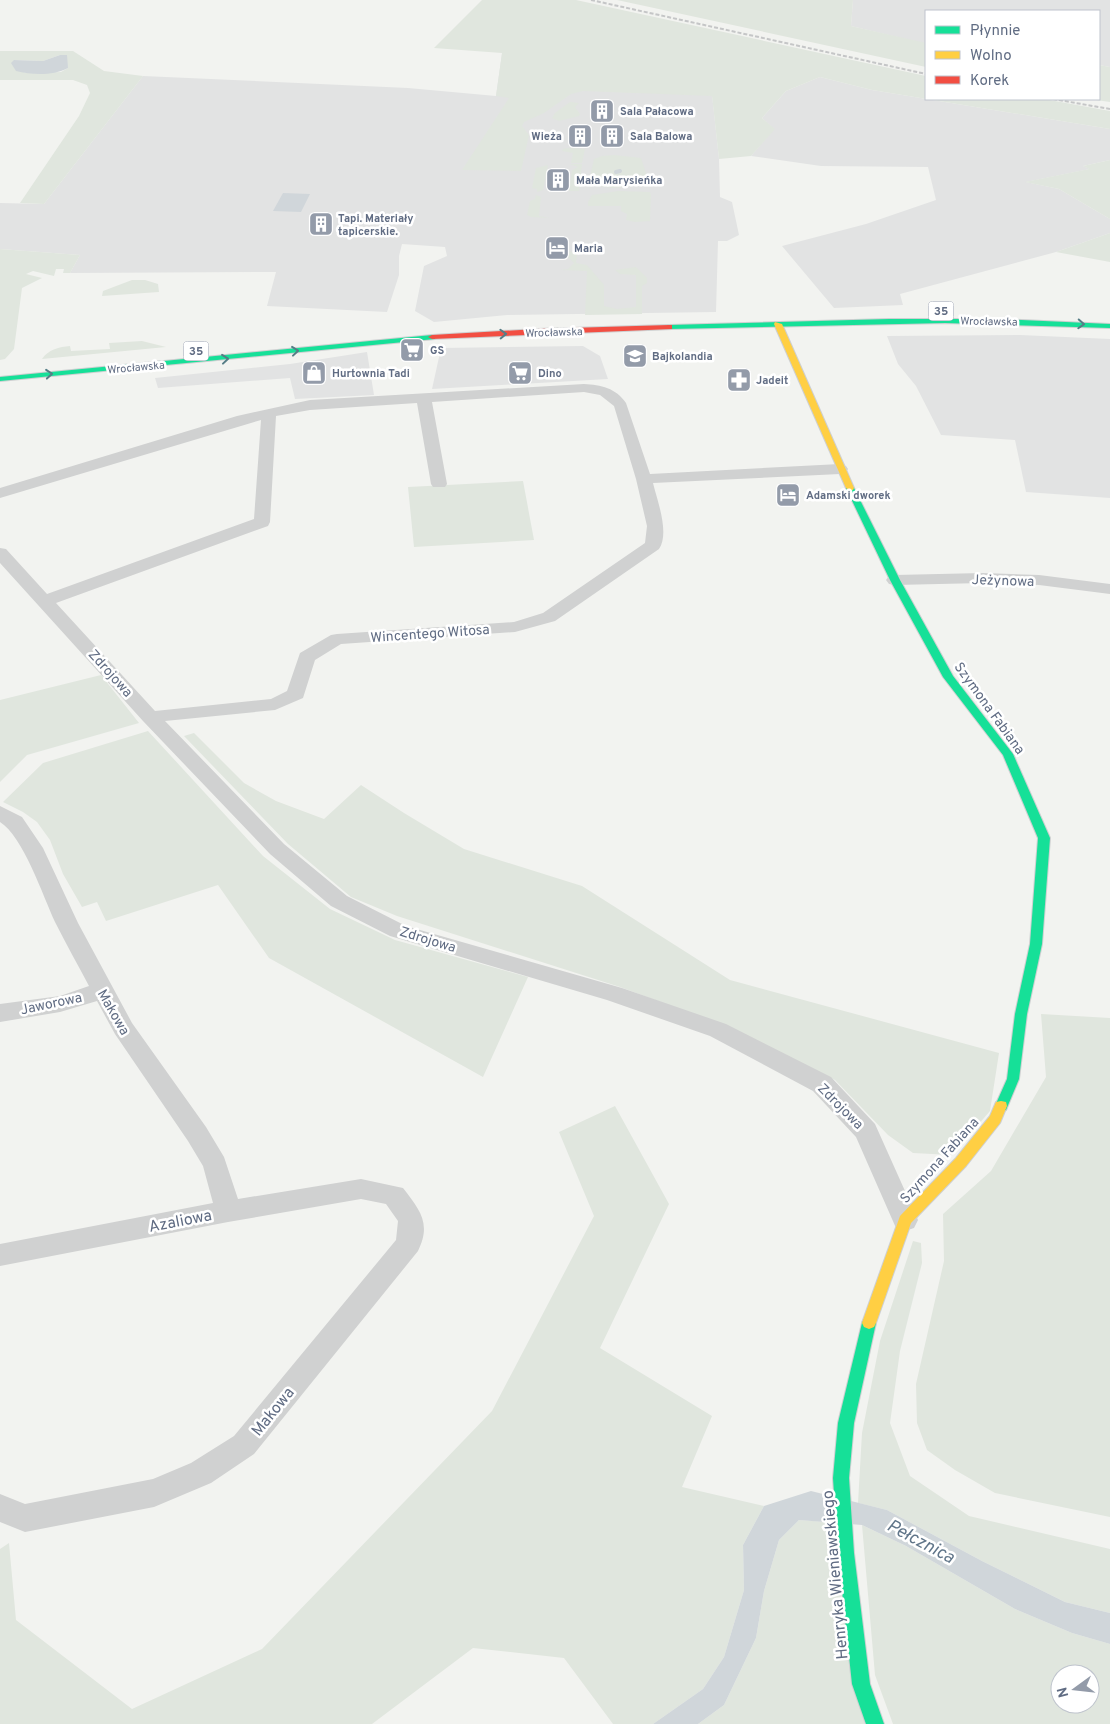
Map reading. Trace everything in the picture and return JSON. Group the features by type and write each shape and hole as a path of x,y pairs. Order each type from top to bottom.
{"main road":[{"name":"Wrocławska","path":"0,368 484,325 904,312 1050,311"},
{"name":"Wrocławska","path":"0,379 440,337 778,324 964,320 1110,326"},
{"name":"Szymona Fabiana","path":"778,324 840,469 895,580 948,677 1008,754 1044,838 1036,944 1020,1014 1013,1079 995,1119 961,1162 905,1220"},
{"name":"Henryka Wieniawskiego","path":"875,1724 861,1684 846,1553 842,1478 846,1423 869,1323 905,1220"}],"street":[{"name":"Wincentego Witosa","path":"0,493 242,419 310,405 584,388 606,391 616,398 622,406 644,479 655,526 653,545 549,617 515,627 337,639 307,657 296,694 275,704 150,716"},
{"path":"424,399 439,484"},
{"path":"45,601 262,522 269,413"},
{"path":"644,479 840,469"},
{"name":"Zdrojowa","path":"0,553 150,716 277,849 339,901 398,931 614,994 718,1030 822,1084 866,1131 905,1220"},
{"name":"Jeżynowa","path":"895,580 983,578 1039,580 1110,589"},
{"name":"Makowa","path":"0,813 15,822 32,848 67,923 123,1028 197,1134 215,1164 228,1211"},
{"name":"Jaworowa","path":"0,1013 60,1004 102,991"},
{"name":"Makowa","path":"0,1508 25,1518 154,1492 201,1473 244,1445 409,1244 411,1218 394,1195 361,1189"},
{"name":"Azaliowa","path":"0,1255 228,1211 361,1189"}],"shaded area":[{"path":"482,0 576,0 925,76 925,99 872,90 820,77 786,91 762,118 775,129 751,156 719,159 712,96 583,91 571,94 544,113 524,122 522,126 529,135 521,171 462,170 509,98 496,96 502,53 434,48"},
{"path":"617,0 853,0 851,26 925,43 925,67"},
{"path":"853,0 1110,0 1110,67 1100,65 1100,10 925,10 925,43 851,26"},
{"path":"0,51 73,51 104,71 143,76 44,204 20,203 79,116 90,93 87,85 73,80 0,80","holes":["60,55 68,68 61,72 25,73 14,60 43,61"]},
{"path":"502,54 709,67 719,159 720,197 732,202 739,235 727,241 718,241 716,312 507,315 434,322 415,311 424,266 447,256 445,247 402,244 399,256 399,275 387,312 267,306 276,272 70,273 80,255 0,249 0,203 44,204 143,76 408,88 496,96"},
{"path":"1100,65 1110,67 1110,102 1096,100 1100,100"},
{"path":"820,77 872,90 925,100 1110,129 1110,160 1083,166 1090,169 1026,182 1059,189 1110,219 1110,233 1056,252 900,294 903,305 834,308 782,246 866,224 936,200 928,167 821,166 751,156 774,129 762,118 786,91"},
{"path":"933,100 1050,100 1110,111 1110,129"},
{"path":"570,102 579,103 575,107 580,114 579,116 559,121 552,118 555,113"},
{"path":"568,148 585,149 582,163 571,163 573,153 562,151"},
{"path":"614,155 641,158 648,179 647,185 612,188 591,185 594,159"},
{"path":"1110,160 1110,219 1059,189 1025,182 1089,169 1083,166"},
{"path":"570,164 582,164 579,191 569,191 572,170 578,167"},
{"path":"548,165 543,190 537,192 537,189 532,188 536,168"},
{"path":"618,191 650,192 650,221 635,222 626,220 627,214 621,211 621,206 588,206 592,195"},
{"path":"536,195 541,197 539,216 549,218 527,215 530,201 535,199"},
{"path":"1110,233 1110,262 1056,252"},
{"path":"0,249 80,255 70,273 63,273 64,269 56,269 54,276 33,271 26,274 42,278 22,288 14,349 5,359 0,360"},
{"path":"564,250 577,253 576,263 587,265 604,285 604,306 617,309 636,307 636,275 620,274 615,270 636,267 647,278 647,283 642,286 642,314 585,315 587,271 561,270 568,269 574,263 569,258 563,256"},
{"path":"132,280 145,280 158,284 159,292 102,296 103,291"},
{"path":"1020,335 1110,339 1110,498 1026,492 1015,440 941,435 916,386 898,364 887,336"},
{"path":"142,341 166,347 42,359 51,351 62,347 70,346 71,351 110,349 109,343"},
{"path":"583,346 600,356 608,379 432,389 441,348"},
{"path":"367,352 374,395 295,399 290,378 158,388 155,378 290,364"},
{"path":"523,481 534,540 414,547 408,487"},
{"path":"101,675 139,723 27,755 0,782 0,700"},
{"path":"148,731 263,856 330,909 395,940 528,977 483,1077 269,958 218,885 106,921 97,902 82,907 63,874 50,840 37,822 23,812 3,802 43,763"},
{"path":"194,733 244,783 276,801 324,819 361,785 464,849 582,886 730,980 999,1053 990,1111 952,1155 913,1153 888,1135 835,1080 726,1026 620,987 397,916 351,897 288,844 184,736"},
{"path":"1041,1014 1110,1018 1110,1517 995,1493 955,1470 927,1450 917,1423 916,1384 944,1261 943,1214 991,1171 1046,1077"},
{"path":"615,1106 669,1204 600,1348 712,1416 682,1487 764,1506 743,1545 744,1590 724,1657 703,1689 653,1724 613,1724 564,1658 473,1648 372,1724 0,1724 0,1549 9,1543 16,1620 132,1709 262,1649 492,1411 594,1216 559,1132"},
{"path":"913,1241 921,1243 922,1263 900,1351 890,1423 910,1476 969,1516 1110,1549 1110,1613 1065,1602 982,1561 887,1510 858,1503 862,1433 880,1341"},
{"path":"799,1520 827,1522 865,1724 698,1724 724,1705 756,1638 764,1591 779,1540"},
{"path":"862,1525 906,1546 1015,1609 1072,1633 1110,1644 1110,1724 893,1724 875,1675"}],"water":[{"path":"60,55 67,55 68,68 49,74 16,71 11,63 14,60 43,61"},
{"path":"283,193 310,194 301,212 273,211"},
{"name":"Pełcznica","path":"811,1491 887,1510 982,1561 1065,1602 1110,1613 1110,1644 1072,1633 1015,1609 906,1546 862,1525 799,1520 779,1540 764,1591 756,1638 724,1705 698,1724 653,1724 703,1689 724,1657 744,1590 743,1545 764,1506"}],"waterway":[{"path":"616,172 620,171"}],"railway":[{"path":"591,0 925,74"},
{"path":"1059,100 1110,109"}],"traffic: fast":[{"path":"669,327 945,321 1000,321 1110,326"},
{"path":"0,379 432,337"},
{"path":"850,488 895,580 948,677 1008,754 1044,838 1036,944 1021,1014 1013,1079 1001,1106"},
{"path":"869,1323 846,1423 841,1478 846,1553 861,1684 875,1724"}],"traffic: slow":[{"path":"778,324 850,488"},
{"path":"869,1323 905,1220 961,1162 995,1119 1001,1106"}],"traffic: jam":[{"path":"432,337 537,331 669,327"}],"place":[{"name":"Sala Pałacowa","path":"602,111"},
{"name":"Wieża","path":"580,136"},
{"name":"Sala Balowa","path":"612,136"},
{"name":"Mała Marysieńka","path":"558,180"},
{"name":"Tapi. Materiały tapicerskie.","path":"321,224"},
{"name":"Maria","path":"557,248"},
{"name":"GS","path":"412,350"},
{"name":"Bajkolandia","path":"635,356"},
{"name":"Hurtownia Tadi","path":"314,373"},
{"name":"Dino","path":"520,373"},
{"name":"Jadeit","path":"739,380"},
{"name":"Adamski dworek","path":"788,495"}]}
